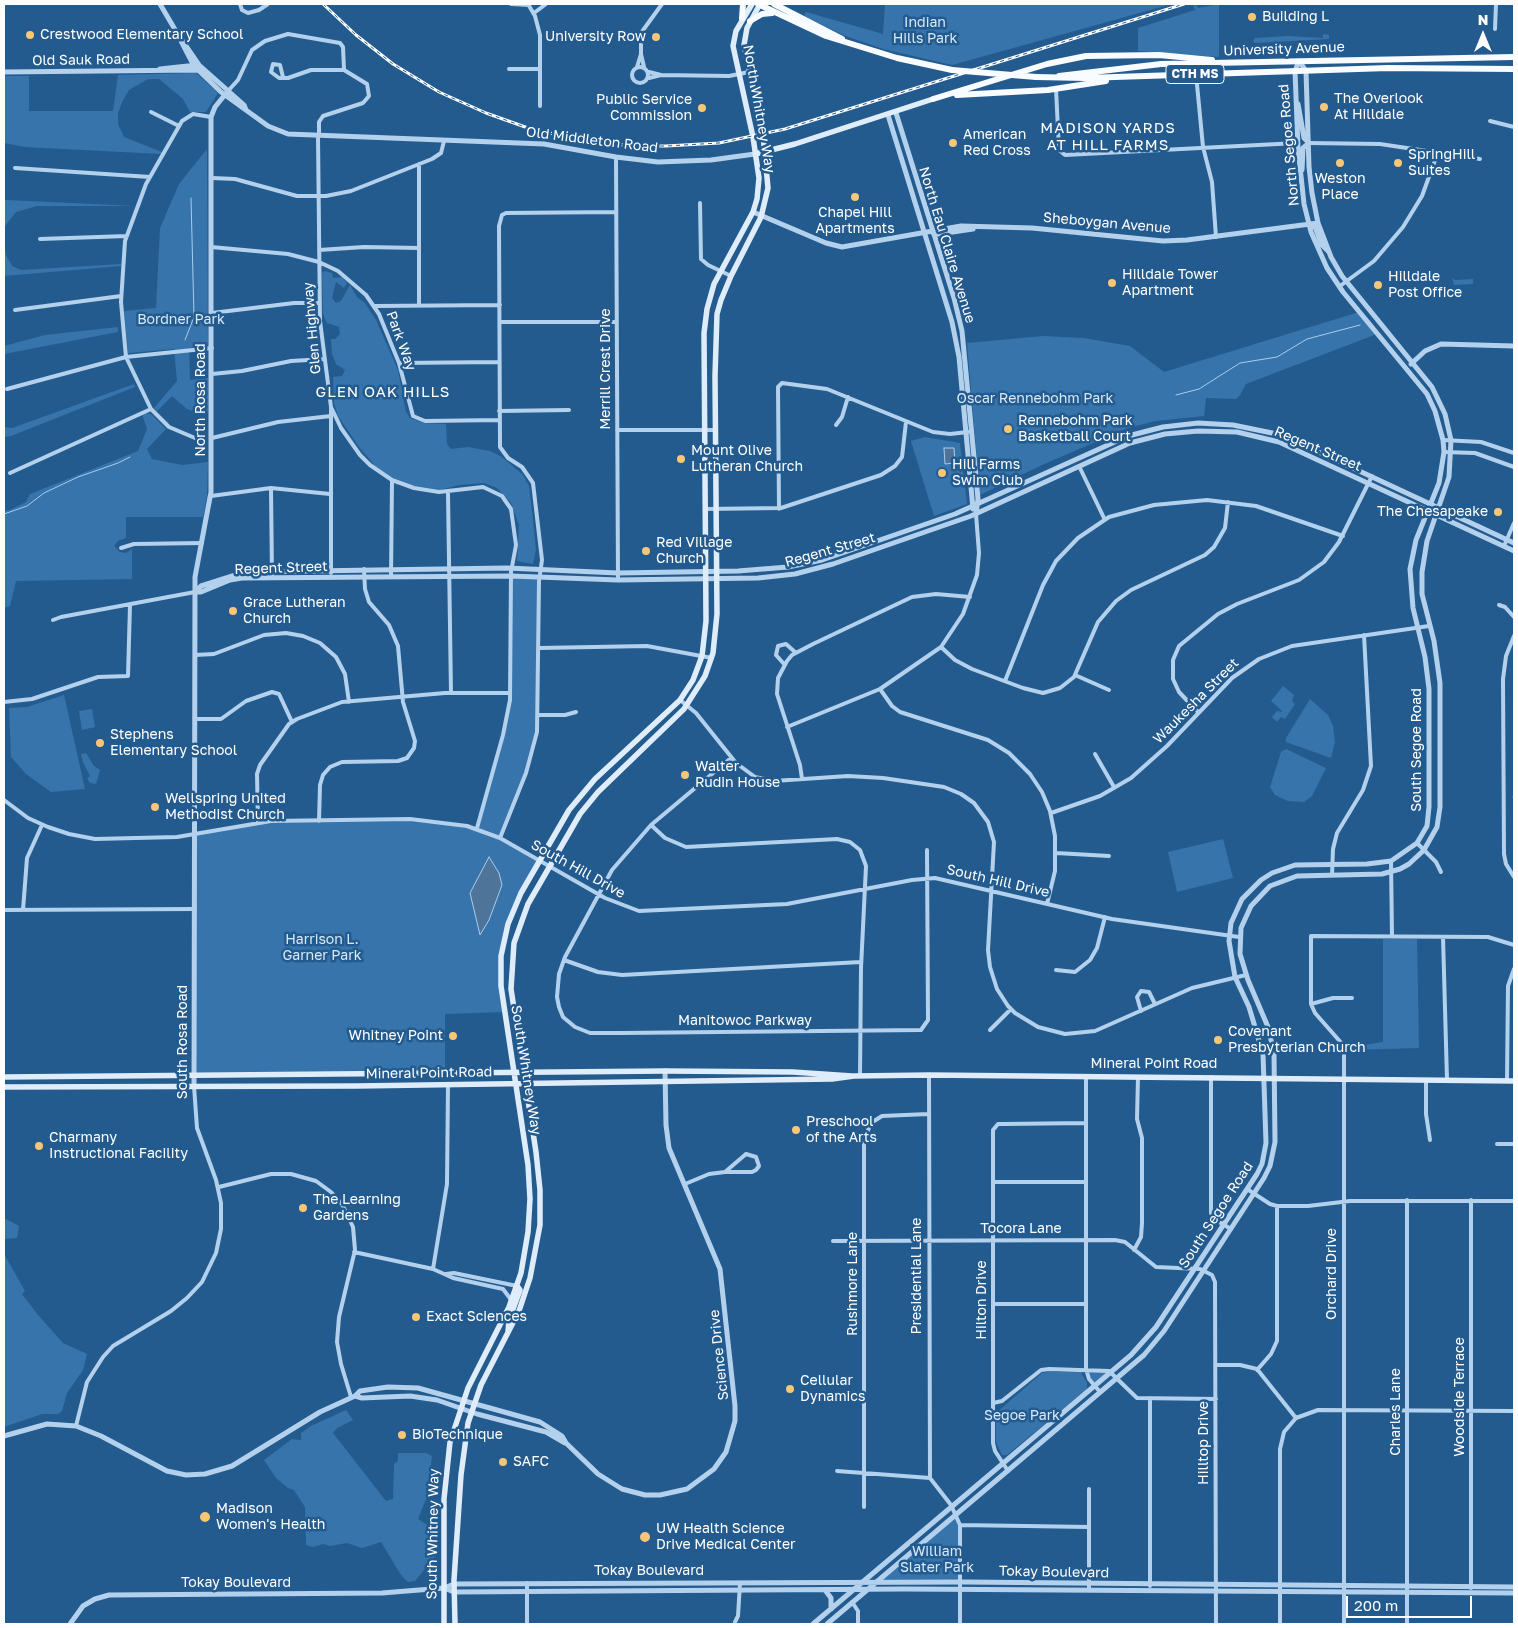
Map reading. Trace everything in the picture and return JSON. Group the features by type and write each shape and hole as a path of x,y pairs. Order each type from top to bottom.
{"main road":[{"path":"742,18 743,4"},
{"name":"North Whitney Way","path":"705,571 705,322 710,297 721,270 753,212 758,187 756,154 733,46 736,31 752,4"},
{"name":"North Whitney Way","path":"716,571 716,330 721,300 761,216 768,188 766,152 744,45 750,21 759,4"},
{"name":"University Avenue","path":"759,4 814,32 926,65 974,73 1036,77 1128,77 1405,68 1514,69"},
{"name":"University Avenue","path":"774,4 848,42"},
{"path":"750,21 762,14 776,14"},
{"path":"933,99 1046,64 1086,56 1159,55 1274,62"},
{"name":"University Avenue","path":"1056,77 1093,71 1172,64 1514,56"},
{"path":"933,99 964,94 1056,89 1128,77"},
{"name":"Old Middleton Road","path":"756,154 896,113 933,99"},
{"name":"South Whitney Way","path":"444,1624 445,1479 450,1442 463,1400 512,1301 528,1232 530,1199 528,1165 500,986 501,956 511,916 520,894 569,810 595,780 680,700 693,680 702,656 705,641 705,571"},
{"name":"South Whitney Way","path":"454,1624 454,1584 463,1451 471,1412 519,1311 530,1278 540,1225 540,1190 511,989 512,956 519,924 568,832 598,792 687,705 705,676 712,658 716,628 716,571"},
{"name":"Mineral Point Road","path":"4,1077 665,1071 793,1072 857,1076 1264,1077 1511,1081"},
{"name":"Mineral Point Road","path":"4,1087 526,1084 838,1079 857,1076"},
{"path":"508,1336 509,1320 520,1290 517,1286"}],"street":[{"name":"Old Middleton Road","path":"160,4 197,67"},
{"path":"240,4 242,10 248,13 259,10 268,4"},
{"path":"511,4 517,6 529,4 540,35 540,106"},
{"path":"534,14 546,4"},
{"path":"649,72 648,78 644,83 634,81 632,72 637,67 641,54 643,29 662,4"},
{"path":"1496,4 1496,29"},
{"name":"Old Middleton Road","path":"177,33 187,56 197,67 246,110 268,126 282,132 318,136 544,144 616,157 687,162 756,154"},
{"path":"195,438 169,427 151,409 126,357 121,296 127,236 150,177 186,117 193,114 211,117 215,107 238,80 252,50 265,41 288,34 340,42 343,47 344,70 313,70 288,78 283,77"},
{"path":"641,54 644,67 649,72 661,75 729,76 749,72"},
{"path":"180,66 187,56"},
{"name":"North Segoe Road","path":"1299,61 1306,71 1310,179 1318,223 1329,252 1346,282 1412,362 1439,399 1445,414 1451,440 1449,477 1436,514"},
{"name":"North Segoe Road","path":"1299,61 1295,71 1297,143 1309,225 1320,255 1340,286 1406,367 1431,402 1443,440 1444,452 1439,483 1430,503"},
{"path":"1172,64 1190,68 1196,74"},
{"path":"1216,64 1199,68 1196,74 1203,147 1212,182 1216,237"},
{"name":"Old Sauk Road","path":"158,70 180,66 197,67"},
{"name":"Old Sauk Road","path":"4,72 158,70 197,67"},
{"path":"637,67 644,67"},
{"path":"509,69 540,69"},
{"name":"Glen Highway","path":"331,577 331,407 320,303 317,196 319,122 323,116 363,103 369,96 367,84 344,70"},
{"path":"648,78 661,75"},
{"path":"1056,89 1059,150 1065,155 1297,143"},
{"path":"1296,98 1301,111 1304,138 1309,143"},
{"path":"151,112 180,126"},
{"name":"North Eau Claire Avenue","path":"896,113 962,331 973,432 978,504 976,514"},
{"name":"North Eau Claire Avenue","path":"888,115 952,322 959,357 972,507 976,514"},
{"name":"North Rosa Road","path":"195,592 195,577 211,496 211,117"},
{"path":"1490,121 1514,128"},
{"path":"212,178 235,179 274,191 317,196 351,191 442,153 444,141"},
{"path":"1302,186 1303,148 1309,143 1380,144 1480,159"},
{"path":"1340,286 1374,260 1403,227 1422,196 1438,152"},
{"name":"Merrill Crest Drive","path":"616,157 618,580"},
{"path":"419,164 419,306"},
{"path":"15,168 150,177"},
{"path":"700,204 701,259 708,266 721,270 731,276"},
{"path":"500,838 533,751 538,715 541,544 533,483 522,467 505,456 500,448 499,226 503,214 616,212"},
{"path":"753,212 826,244 842,247 926,234"},
{"name":"Sheboygan Avenue","path":"926,234 933,233 939,229 955,227 1032,228 1157,241 1216,237 1318,223"},
{"path":"1309,225 1315,227 1322,245 1329,252"},
{"path":"40,239 127,236"},
{"name":"Park Way","path":"211,247 274,252 319,262 348,278 375,306 399,363 411,414 418,420 425,422 500,420"},
{"path":"319,250 371,247 420,248"},
{"path":"15,310 121,296"},
{"path":"212,313 294,303 320,303"},
{"path":"375,306 500,305"},
{"path":"500,322 617,322"},
{"path":"1406,367 1424,351 1440,344 1514,346"},
{"path":"6,389 126,357 212,348"},
{"path":"212,374 242,371 290,361 325,359"},
{"path":"399,363 499,362"},
{"path":"779,509 779,384 796,383 818,386 906,422 941,434 973,432"},
{"path":"836,425 842,417 848,397"},
{"path":"331,407 341,428 360,455 370,465 392,480 414,488 448,493 478,486 492,489 502,496 511,509 516,545 511,572 510,693 506,722 477,828"},
{"path":"10,473 151,409"},
{"path":"499,411 569,410"},
{"path":"212,438 278,422 331,416"},
{"path":"705,509 779,509 890,470 897,464 904,451 906,422"},
{"name":"Regent Street","path":"195,592 201,586 207,586 234,574 391,577 450,576 541,568 618,573 771,570 822,560 972,507 1115,441 1148,430 1177,425 1221,424 1260,429 1282,436 1514,543"},
{"path":"618,430 716,430"},
{"name":"Regent Street","path":"272,574 331,570 450,568 540,576 618,580 767,577 812,570 976,514 1124,445 1150,437 1188,431 1221,431 1254,435 1279,442 1514,551"},
{"path":"1443,440 1481,442 1514,453"},
{"path":"1444,452 1482,455 1514,466"},
{"path":"1076,459 1105,520"},
{"path":"1198,712 1179,692 1173,679 1173,660 1184,640 1227,609 1304,577 1329,557 1343,536 1372,476"},
{"path":"391,577 392,480"},
{"path":"211,496 271,488 330,494"},
{"path":"271,488 272,574"},
{"path":"448,493 451,693"},
{"path":"1005,681 1050,570 1061,555 1078,538 1105,520 1137,508 1171,502 1207,500 1276,511 1343,536"},
{"path":"940,647 955,660 972,669 1005,681 1043,693 1060,688 1075,675 1090,637 1110,606 1131,590 1208,552 1219,541 1225,528 1228,502"},
{"name":"South Segoe Road","path":"827,1624 1144,1355 1159,1338 1224,1224 1260,1169 1265,1155 1264,1077 1260,1040 1236,977 1230,954 1229,935 1238,906 1251,888 1272,873 1295,865 1367,864 1391,861 1417,843 1427,826 1430,764 1428,672 1411,594 1410,569 1416,540 1430,503"},
{"path":"787,727 880,689 940,647 958,624 970,597 978,564 976,514"},
{"name":"South Segoe Road","path":"813,1624 1142,1344 1231,1229 1270,1166 1274,1154 1275,1078 1272,1040 1242,963 1239,937 1251,906 1270,886 1297,876 1392,872 1409,864 1424,850 1437,827 1440,807 1440,683 1422,594 1424,552 1436,514"},
{"path":"1504,546 1514,523"},
{"path":"121,548 134,544 202,543"},
{"path":"319,821 320,785 323,775 330,767 342,762 398,761 411,753 415,741 403,698 396,640 389,626 369,602 364,569"},
{"path":"53,620 195,592"},
{"name":"South Rosa Road","path":"76,1426 87,1382 103,1356 113,1346 180,1305 195,1290 208,1272 216,1253 221,1229 219,1187 197,1128 194,1086 195,592"},
{"path":"802,779 800,765 776,689 784,664 796,653 912,597 936,594 970,597"},
{"path":"1499,604 1514,617"},
{"path":"4,702 32,699 98,677 128,676 130,605"},
{"name":"Waukesha Street","path":"1051,813 1100,796 1136,774 1157,756 1240,671 1265,656 1292,646 1429,626"},
{"path":"195,655 214,654 264,634 280,633 303,636 320,643 336,657 345,674 349,702"},
{"path":"1332,874 1332,849 1337,833 1363,790 1371,766 1364,635"},
{"path":"1514,636 1506,656 1502,679 1504,854 1506,864 1514,877"},
{"path":"784,664 776,655 778,646 786,644 796,653"},
{"path":"539,648 647,646 712,658"},
{"path":"1075,675 1109,690"},
{"path":"880,689 892,706 906,715 973,734 1003,748 1033,778 1051,813 1056,853 1055,871 1047,904"},
{"path":"195,719 225,718 246,701 272,692 279,694 292,722"},
{"path":"258,823 257,774 260,765 292,722 328,705 349,702 451,693 510,693"},
{"path":"680,700 687,705 731,758 745,771 755,777 774,780 848,776 883,778 944,787 961,794 979,808 991,829 995,851 988,950 990,967 998,989 1011,1009 1038,1027 1055,1032 1075,1034 1095,1031 1204,984 1246,974"},
{"path":"538,715 566,715 576,712"},
{"path":"1095,754 1114,787"},
{"path":"731,758 651,825 619,861 564,960 598,972 622,975 862,962"},
{"name":"South Hill Drive","path":"4,800 42,825 69,834 95,838 150,839 195,834 258,823 319,821 421,819 477,828 500,838 599,895 628,908 659,912 787,904 928,878 946,879 1105,917 1239,937"},
{"path":"23,910 27,858 42,825"},
{"path":"651,825 665,838 686,847 846,840 856,846 865,859 857,1076"},
{"path":"1417,843 1436,862 1441,872"},
{"path":"927,850 928,878"},
{"path":"1056,853 1109,856"},
{"path":"1391,861 1392,936"},
{"name":"Manitowoc Parkway","path":"564,960 559,974 557,997 559,1007 565,1018 575,1027 590,1033 917,1031 928,1020 928,878"},
{"path":"4,910 195,909"},
{"path":"1056,970 1075,972 1090,960 1097,948 1105,917"},
{"path":"1352,998 1333,998 1311,1004 1312,936 1488,937 1514,945"},
{"path":"1443,936 1447,1080"},
{"path":"1511,1081 1507,992 1514,969"},
{"path":"1141,1011 1136,997 1141,990 1149,992 1155,1004"},
{"name":"Orchard Drive","path":"1311,1004 1315,1013 1344,1046 1344,1624"},
{"path":"990,1030 1011,1009"},
{"name":"Science Drive","path":"353,1397 425,1398 546,1432 566,1443 608,1482 629,1492 645,1495 672,1494 687,1488 710,1473 726,1452 734,1426 735,1406 723,1286 717,1259 668,1139 665,1071"},
{"name":"Presidential Lane","path":"928,1075 930,1478"},
{"path":"1086,1076 1086,1369 1094,1386 1100,1392"},
{"path":"1134,1250 1142,1237 1142,1138 1138,1119 1138,1077"},
{"path":"1210,1077 1211,1213 1214,1219 1231,1229"},
{"path":"1426,1080 1426,1114 1430,1140"},
{"path":"433,1269 446,1184 448,1085"},
{"name":"Rushmore Lane","path":"864,1507 866,1473 864,1140 871,1124 882,1116 928,1114"},
{"name":"Hilton Drive","path":"1008,1470 995,1451 993,1443 993,1134 995,1126 1003,1124 1086,1124"},
{"path":"1497,1144 1514,1144"},
{"path":"685,1184 709,1174 752,1172 758,1166 758,1161 754,1154 746,1154 725,1172"},
{"path":"219,1187 277,1174 299,1175 312,1180 331,1192 346,1211 352,1227 354,1252 337,1335 340,1358 353,1397"},
{"path":"993,1182 1086,1182"},
{"path":"1247,1189 1277,1206 1308,1206 1344,1201 1514,1201"},
{"name":"Charles Lane","path":"1407,1200 1407,1624"},
{"name":"Woodside Terrace","path":"1471,1200 1471,1593"},
{"path":"1257,1370 1271,1354 1277,1341 1277,1206"},
{"name":"Tocora Lane","path":"833,1240 1115,1240 1125,1242 1156,1266 1200,1269"},
{"path":"354,1252 433,1269 453,1278 503,1289 512,1301"},
{"name":"Hilltop Drive","path":"1200,1269 1212,1276 1215,1282 1216,1624"},
{"path":"446,1274 454,1273 517,1286"},
{"path":"993,1304 1086,1304"},
{"path":"1216,1365 1240,1365 1257,1370 1296,1418"},
{"path":"993,1403 1002,1401 1041,1370 1086,1369 1112,1371 1133,1396 1216,1399"},
{"name":"Science Drive","path":"4,1436 47,1424 76,1426 100,1436 167,1471 205,1474 232,1466 320,1412 353,1397 360,1391 401,1387 430,1390 540,1422 562,1436 566,1443"},
{"path":"1150,1398 1150,1591"},
{"path":"1280,1624 1280,1449 1284,1432 1296,1418 1314,1410 1514,1411"},
{"path":"837,1471 930,1478 951,1505 960,1524 960,1624"},
{"path":"1089,1489 1089,1590"},
{"path":"960,1524 1089,1527"},
{"path":"735,1622 738,1616 740,1582"},
{"name":"Tokay Boulevard","path":"70,1624 83,1606 94,1599 109,1595 347,1594 444,1588 454,1584 960,1582 1280,1586 1344,1584 1514,1586"},
{"path":"527,1583 527,1624"},
{"name":"Tokay Boulevard","path":"444,1588 454,1592 960,1589 1514,1593"},
{"path":"825,1590 831,1598 831,1609"},
{"path":"852,1602 858,1611 858,1624"}],"green space":[{"name":"Indian Hills Park","path":"885,4 1172,4 952,65 883,49 843,35 804,16 806,12 883,34"},
{"path":"1193,4 1196,4 1198,8 1219,4 1219,57 1138,51 1138,28 1195,10"},
{"path":"1323,34 1329,35 1329,39 1255,43 1253,41 1255,38 1288,36 1323,38"},
{"path":"196,73 218,93 206,112 190,112 183,99 159,79 148,79 129,90 123,100 118,113 118,124 124,137 162,152 161,154 25,147 4,143 4,76 29,76 29,111 113,111 118,75"},
{"name":"Bordner Park","path":"207,149 208,345 189,348 190,380 208,378 208,412 198,413 187,409 172,396 157,411 154,408 177,381 174,349 128,353 124,311 156,308 160,228 179,184"},
{"path":"4,200 135,206 37,206 16,212 5,226 4,234"},
{"path":"4,243 6,255 12,266 21,270 121,264 121,266 4,276"},
{"path":"325,271 332,273 333,278 342,277 347,283 344,288 336,282 332,298 336,303 341,301 350,285 357,297 365,303 376,320 398,370 406,412 410,418 424,423 446,424 447,444 451,449 468,447 490,451 502,457 523,475 529,486 532,511 536,550 533,564 517,561 519,525 511,503 497,488 484,483 459,485 440,490 415,486 393,478 375,466 359,447 338,416 334,403 333,377 342,376 345,370 336,364 332,354 331,339 335,339 340,334 339,327 327,323 323,314 322,273"},
{"path":"1452,277 1455,280 1473,279 1473,284 1454,285"},
{"name":"Oscar Rennebohm Park","path":"1359,312 1377,334 1246,384 1236,399 1206,398 1204,416 1156,421 1128,428 1042,465 980,495 967,343 1043,336 1084,338 1130,346 1164,372"},
{"path":"118,327 118,332 4,354 4,346 45,335"},
{"path":"134,384 135,387 11,436 4,437 4,427 12,428"},
{"path":"142,414 151,414 166,429 147,449 152,459 182,465 208,462 207,496 203,517 126,517 126,538 118,541 114,546 120,552 126,553 132,549 132,579 16,581 10,606 4,608 4,511 26,502 30,494 138,451 147,429"},
{"name":"Hill Farms Swim Club","path":"925,437 960,443 967,504 934,516 911,441"},
{"name":"Harrison L. Garner Park","path":"511,576 540,576 538,709 533,751 500,838 540,861 511,916 501,956 504,1012 445,1014 445,1074 194,1075 195,834 258,823 410,819 477,828 508,714"},
{"path":"1283,686 1294,695 1292,701 1295,704 1285,719 1281,717 1277,722 1272,717 1277,711 1283,712 1271,701"},
{"path":"64,695 85,789 51,792 26,774 11,757 9,708 27,707"},
{"path":"1310,699 1328,715 1333,726 1335,742 1331,758 1286,742 1286,738"},
{"path":"92,709 95,727 82,730 79,711"},
{"path":"1286,749 1326,768 1312,796 1304,802 1288,801 1275,795 1270,787 1281,752"},
{"path":"86,753 94,766 100,770 96,784 90,783 87,778 90,776 81,754"},
{"path":"1223,839 1233,878 1177,892 1168,852"},
{"path":"1383,939 1417,939 1419,1048 1350,1050 1350,1047 1383,1042"},
{"path":"4,1218 19,1226 17,1238 5,1239 4,1245"},
{"path":"4,1254 25,1291 22,1294 38,1315 63,1343 87,1354 83,1370 67,1393 62,1411 58,1414 42,1414 4,1427"},
{"path":"1086,1369 1112,1371 1094,1387"},
{"name":"Segoe Park","path":"1081,1372 1087,1383 1087,1389 1007,1455 1002,1455 996,1442 996,1413 1042,1373"},
{"path":"346,1410 353,1420 337,1428 333,1433 386,1501 393,1499 394,1464 398,1461 398,1453 426,1453 432,1456 427,1497 418,1519 429,1526 437,1554 415,1581 408,1582 401,1575 381,1542 362,1548 347,1543 330,1546 323,1544 313,1547 306,1545 305,1507 294,1490 288,1488 276,1478 264,1460 292,1439 301,1440 301,1433 311,1426"},
{"name":"William Slater Park","path":"955,1514 960,1525 960,1582 875,1583"}],"shaded area":[{"path":"944,448 954,448 955,463 945,464"},
{"path":"489,857 499,873 502,885 489,920 480,935 470,893"}],"waterway":[{"path":"185,340 194,317 191,198"},
{"path":"1176,395 1199,389 1240,363 1277,357 1307,339 1360,325"},
{"path":"4,514 27,506 44,493 78,477 130,457"}],"railway":[{"path":"323,4 356,35 393,64 439,92 486,113 528,128 575,139 632,146 719,143 785,129 1184,4"}],"place":[{"name":"Building L","path":"1252,17"},
{"name":"Crestwood Elementary School","path":"30,35"},
{"name":"University Row","path":"656,37"},
{"name":"The Overlook At Hilldale","path":"1324,107"},
{"name":"Public Service Commission","path":"702,108"},
{"name":"American Red Cross","path":"953,143"},
{"name":"Weston Place","path":"1340,163"},
{"name":"SpringHill Suites","path":"1398,163"},
{"name":"Chapel Hill Apartments","path":"855,197"},
{"name":"Hilldale Tower Apartment","path":"1112,283"},
{"name":"Hilldale Post Office","path":"1378,285"},
{"name":"Rennebohm Park Basketball Court","path":"1008,429"},
{"name":"Mount Olive Lutheran Church","path":"681,459"},
{"name":"Hill Farms Swim Club","path":"942,473"},
{"name":"The Chesapeake","path":"1498,512"},
{"name":"Red Village Church","path":"646,551"},
{"name":"Grace Lutheran Church","path":"233,611"},
{"name":"Stephens Elementary School","path":"100,743"},
{"name":"Walter Rudin House","path":"685,775"},
{"name":"Wellspring United Methodist Church","path":"155,807"},
{"name":"Whitney Point","path":"453,1036"},
{"name":"Covenant Presbyterian Church","path":"1218,1040"},
{"name":"Preschool of the Arts","path":"796,1130"},
{"name":"Charmany Instructional Facility","path":"39,1146"},
{"name":"The Learning Gardens","path":"303,1208"},
{"name":"Exact Sciences","path":"416,1317"},
{"name":"Cellular Dynamics","path":"790,1389"},
{"name":"BioTechnique","path":"402,1435"},
{"name":"SAFC","path":"503,1462"},
{"name":"Madison Women's Health","path":"205,1517"},
{"name":"UW Health Science Drive Medical Center","path":"645,1537"}],"district":[{"name":"MADISON YARDS AT HILL FARMS","path":"1108,136"},
{"name":"GLEN OAK HILLS","path":"383,392"}]}
